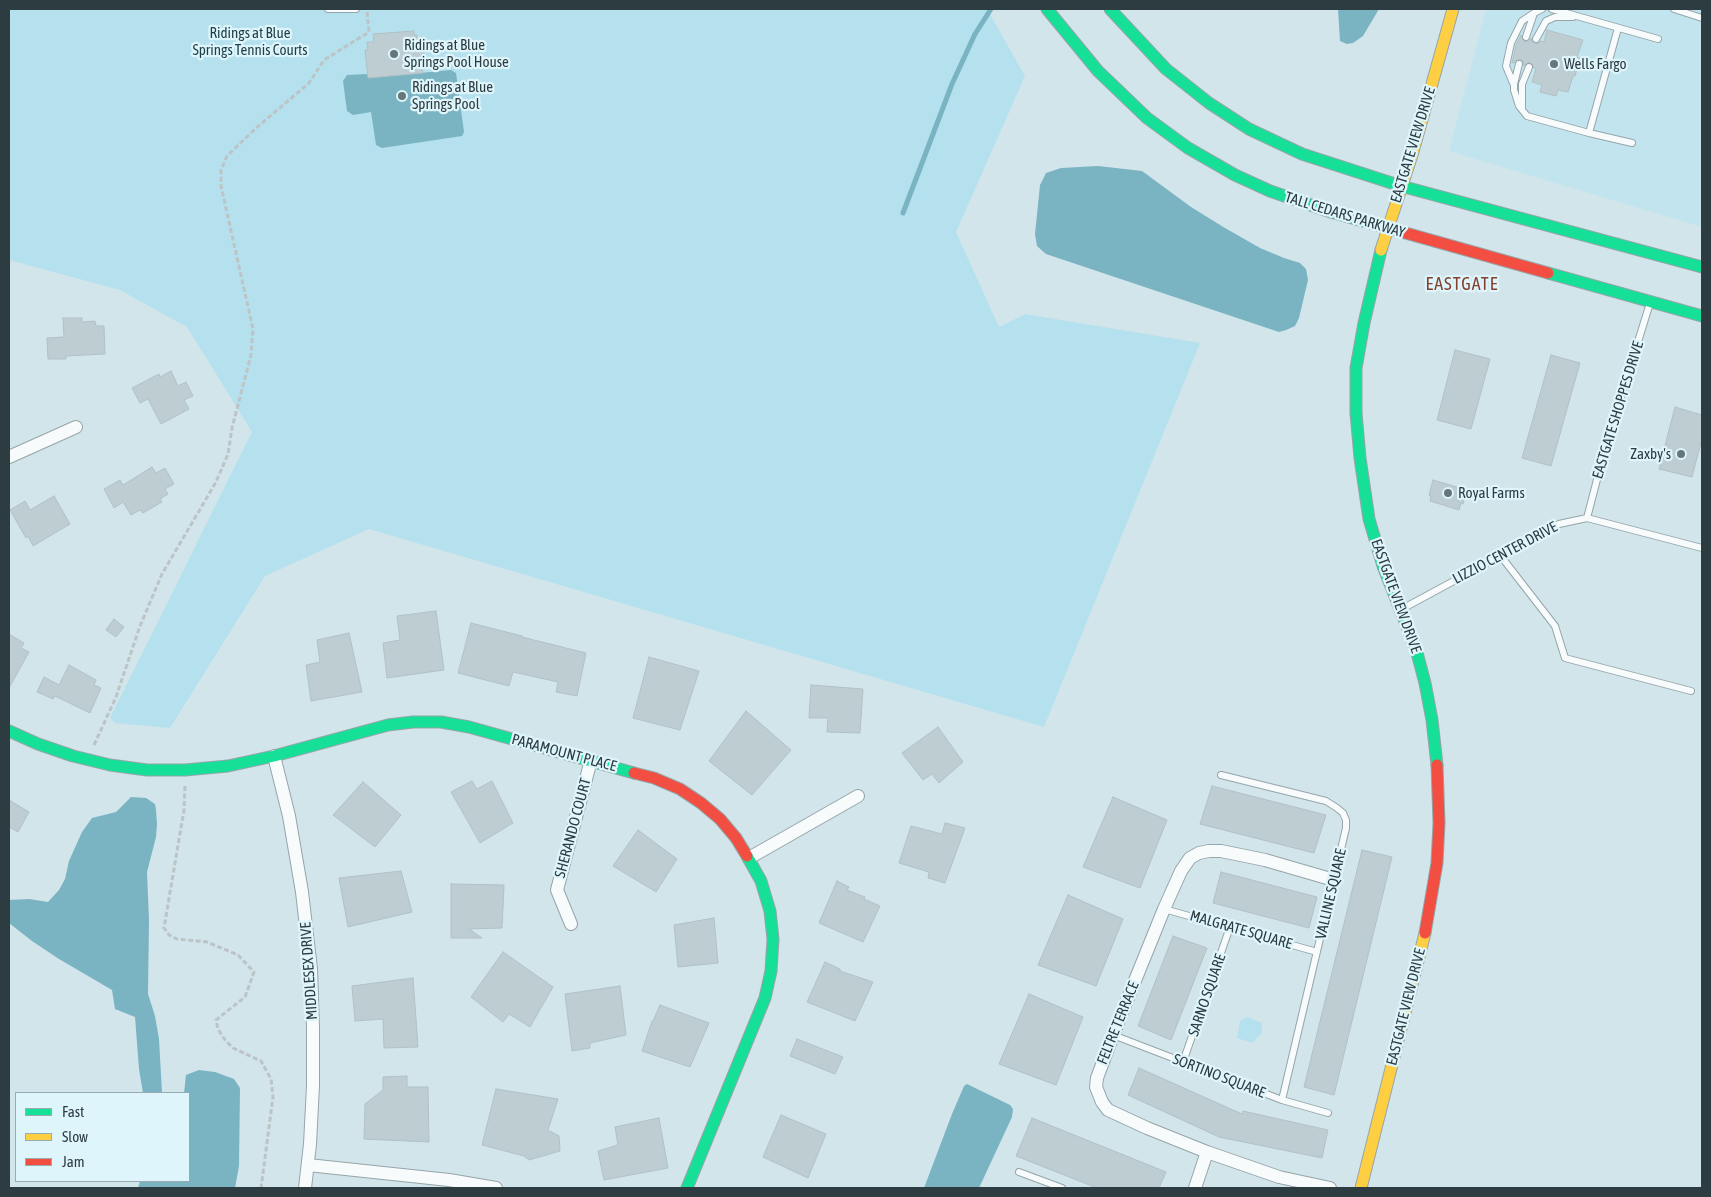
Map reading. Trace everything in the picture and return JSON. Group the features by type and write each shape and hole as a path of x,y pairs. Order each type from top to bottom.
{"street":[{"name":"TALL CEDARS PARKWAY","path":"1047,9 1098,71 1147,118 1188,148 1235,175 1270,191 1387,228 1702,316"},
{"path":"1110,9 1129,32 1166,69 1209,103 1249,129 1302,154 1401,186 1702,267"},
{"name":"EASTGATE VIEW DRIVE","path":"1361,1188 1428,918 1437,863 1439,823 1438,771 1432,720 1425,683 1416,649 1383,566 1369,519 1360,458 1356,413 1356,368 1377,264 1412,155 1453,9"},
{"path":"9,457 76,427"},
{"name":"PARAMOUNT PLACE","path":"9,731 38,744 73,756 110,765 147,770 185,770 228,766 274,756 388,725 432,722 469,726 654,778 680,789 701,803 720,819 736,838 750,858 761,881 770,912 773,939 772,971 759,1016 687,1188"},
{"name":"MIDDLESEX DRIVE","path":"274,756 289,816 301,882 311,969 313,1086 305,1188"},
{"name":"SHERANDO COURT","path":"571,924 557,890 591,760"},
{"path":"750,858 858,796"},
{"name":"FELTRE TERRACE","path":"1330,1188 1279,1177 1206,1152 1116,1114 1108,1110 1102,1102 1096,1087 1097,1078 1113,1035 1164,909 1181,870 1190,858 1199,853 1221,851 1265,860 1334,880"},
{"path":"1195,1188 1206,1152"},
{"path":"308,1165 449,1180 496,1188"}],"lane":[{"path":"328,9 356,9"},
{"path":"1514,84 1506,66 1511,43 1522,21 1542,9"},
{"path":"1552,9 1658,39"},
{"path":"1674,9 1702,18"},
{"path":"1526,37 1534,13"},
{"path":"1536,40 1546,21 1555,17 1582,18"},
{"path":"1590,133 1618,28"},
{"path":"1519,64 1514,84 1515,96 1528,116 1632,143"},
{"path":"1522,109 1522,84 1529,67"},
{"name":"EASTGATE SHOPPES DRIVE","path":"1587,518 1606,445 1650,302"},
{"name":"LIZZIO CENTER DRIVE","path":"1401,610 1559,524 1587,518 1702,548"},
{"path":"1500,555 1556,626 1565,658 1691,691"},
{"name":"VALLINE SQUARE","path":"1221,775 1326,801 1343,813 1346,820 1346,828 1282,1100"},
{"name":"MALGRATE SQUARE","path":"1164,909 1317,952"},
{"name":"SARNO SQUARE","path":"1183,1062 1230,927"},
{"name":"SORTINO SQUARE","path":"1113,1035 1282,1100 1328,1113"},
{"path":"1019,1172 1062,1188"}],"path":[{"path":"90,760 93,748 116,697 140,626 162,574 216,482 228,454 232,428 251,355 253,329 221,186 221,170 234,149 309,83 324,60 369,32 367,9"},
{"path":"185,770 184,810 164,928 169,935 177,939 207,942 238,955 254,972 245,997 216,1020 218,1029 225,1040 233,1048 261,1061 271,1079 273,1096 261,1188"}],"shaded area":[{"path":"1338,9 1379,9 1363,36 1353,43 1347,44 1340,41"},
{"path":"1486,9 1702,9 1702,227 1449,151"},
{"name":"Ridings at Blue Springs Pool","path":"451,70 456,73 464,132 462,136 382,148 376,145 371,112 353,115 347,111 343,81 347,75 368,74 369,78"},
{"path":"1098,166 1142,171 1191,207 1225,228 1260,248 1300,263 1306,269 1308,280 1299,318 1295,326 1279,332 1046,254 1037,246 1035,234 1040,185 1046,173 1061,168"},
{"path":"131,797 146,798 155,804 156,837 147,872 149,920 148,994 155,1016 159,1039 162,1092 143,1092 135,1017 115,1009 112,990 59,959 9,923 9,900 29,899 48,902 59,890 65,879 69,861 82,832 92,818 116,812"},
{"path":"199,1070 215,1072 234,1079 240,1088 239,1166 235,1188 138,1188 140,1182 190,1182 190,1092 184,1092 186,1075"},
{"path":"967,1084 1010,1105 1013,1109 1012,1117 979,1188 924,1188 952,1114 964,1086"}],"green space":[{"name":"Ridings at Blue Springs Tennis Courts","path":"9,9 987,9 1025,76 956,232 999,327 1025,314 1200,343 1044,727 369,529 265,576 170,728 115,723 110,718 252,432 187,327 120,290 9,260"},
{"path":"1247,1017 1262,1023 1262,1033 1252,1043 1237,1038 1240,1021"}],"building":[{"path":"1547,30 1583,40 1577,57 1580,58 1575,76 1573,76 1568,92 1558,90 1556,96 1540,92 1542,85 1532,82 1536,69 1531,63 1528,62 1524,66 1523,61 1520,59 1512,63 1516,45 1521,35 1524,42 1529,41 1531,38 1532,42 1537,44 1541,41 1544,42"},
{"name":"Ridings at Blue Springs Pool House","path":"414,31 414,35 417,35 417,38 423,37 424,54 421,55 423,73 368,78 365,50 368,50 367,42 374,42 373,34"},
{"path":"63,318 82,318 82,322 95,321 96,326 104,326 105,354 66,356 66,359 48,359 47,338 64,337"},
{"path":"1455,350 1490,359 1471,429 1437,420"},
{"path":"1551,355 1580,363 1551,466 1522,458"},
{"path":"171,371 178,386 186,382 193,396 184,400 189,409 161,424 148,399 140,403 132,388 159,374 160,377"},
{"name":"Zaxby's","path":"1675,407 1702,415 1702,439 1692,477 1659,469"},
{"path":"152,467 156,473 165,468 174,484 165,489 168,494 160,499 162,502 143,513 140,510 131,515 123,502 114,508 104,489 120,480 123,485"},
{"name":"Royal Farms","path":"1433,480 1467,490 1459,510 1430,501 1431,496 1429,495"},
{"path":"54,496 70,524 33,546 28,536 26,538 10,510 25,501 30,510"},
{"path":"436,611 444,670 387,678 383,643 400,640 397,616"},
{"path":"114,619 124,627 116,637 106,630"},
{"path":"471,623 586,653 577,696 556,692 558,682 513,672 509,686 458,673"},
{"path":"349,633 362,692 311,701 306,665 320,662 317,640"},
{"path":"9,634 24,643 21,648 29,652 9,688"},
{"path":"649,657 699,671 680,730 633,718"},
{"path":"69,665 96,680 94,685 101,688 90,713 55,696 53,699 37,692 44,677 59,685"},
{"path":"811,685 863,689 860,733 827,732 828,718 809,718"},
{"path":"746,711 791,750 752,795 709,761"},
{"path":"938,727 963,762 939,783 932,774 923,780 902,753"},
{"path":"472,781 477,789 492,781 513,823 480,843 451,792"},
{"path":"363,782 401,815 375,847 333,815"},
{"path":"1212,786 1326,815 1314,853 1200,824"},
{"path":"1113,797 1167,820 1140,888 1083,867"},
{"path":"9,800 29,812 18,832 9,827"},
{"path":"945,823 965,828 945,883 928,878 929,872 899,863 911,826 942,834"},
{"path":"638,830 677,859 656,892 613,866"},
{"path":"1362,850 1392,857 1334,1095 1304,1087"},
{"path":"401,871 412,912 348,927 339,878"},
{"path":"1221,872 1317,897 1309,928 1213,903"},
{"path":"837,881 849,887 847,890 865,897 864,899 880,906 863,942 819,923"},
{"path":"451,884 504,885 502,928 469,929 482,938 451,938"},
{"path":"1068,895 1123,919 1096,986 1038,965"},
{"path":"714,918 718,963 678,967 674,925"},
{"path":"1173,936 1207,948 1171,1040 1138,1026"},
{"path":"503,952 553,987 530,1027 509,1014 503,1022 471,997"},
{"path":"825,962 840,969 840,971 873,982 855,1021 807,1002"},
{"path":"413,978 418,1047 384,1048 383,1019 355,1021 352,986"},
{"path":"620,986 626,1035 590,1043 590,1048 572,1051 565,994"},
{"path":"1029,994 1083,1017 1056,1085 999,1064"},
{"path":"660,1005 709,1023 690,1067 642,1051 652,1021"},
{"path":"797,1039 843,1057 835,1074 790,1056"},
{"path":"1139,1068 1242,1114 1243,1111 1328,1130 1322,1158 1219,1137 1128,1095"},
{"path":"407,1076 407,1087 428,1087 429,1142 364,1139 365,1104 383,1090 383,1077"},
{"path":"496,1089 558,1099 548,1130 559,1136 560,1151 529,1160 524,1156 482,1145"},
{"path":"781,1115 826,1134 808,1178 763,1157"},
{"path":"659,1118 668,1168 604,1180 598,1151 618,1145 615,1127"},
{"path":"1032,1118 1166,1172 1159,1188 1097,1188 1016,1156"}],"waterway":[{"path":"903,213 952,84 975,34 991,9"}],"traffic: fast":[{"path":"1047,9 1098,71 1147,118 1188,148 1235,175 1270,191 1331,212 1402,232"},
{"path":"1110,9 1166,69 1209,103 1249,129 1302,154 1401,186 1702,267"},
{"path":"1381,250 1364,323 1356,368 1356,413 1360,458 1369,519 1383,566 1416,649 1425,683 1432,720 1437,765"},
{"path":"1548,273 1702,316"},
{"path":"9,731 38,744 73,756 110,765 147,770 185,770 228,766 274,756 388,725 413,722 441,722 469,727 634,773"},
{"path":"687,1188 765,998 771,971 773,939 770,911 761,881 747,856"}],"traffic: slow":[{"path":"1381,250 1412,155 1453,9"},
{"path":"1361,1188 1425,933"}],"traffic: jam":[{"path":"1402,232 1548,273"},
{"path":"1425,933 1437,863 1439,823 1437,765"},
{"path":"634,773 654,778 680,789 701,803 720,819 736,838 747,856"}],"place":[{"name":"Ridings at Blue Springs Pool House","path":"394,54"},
{"name":"Wells Fargo","path":"1554,64"},
{"name":"Ridings at Blue Springs Pool","path":"402,96"},
{"name":"Zaxby's","path":"1681,454"},
{"name":"Royal Farms","path":"1448,493"}],"district":[{"name":"EASTGATE","path":"1462,284"}]}
